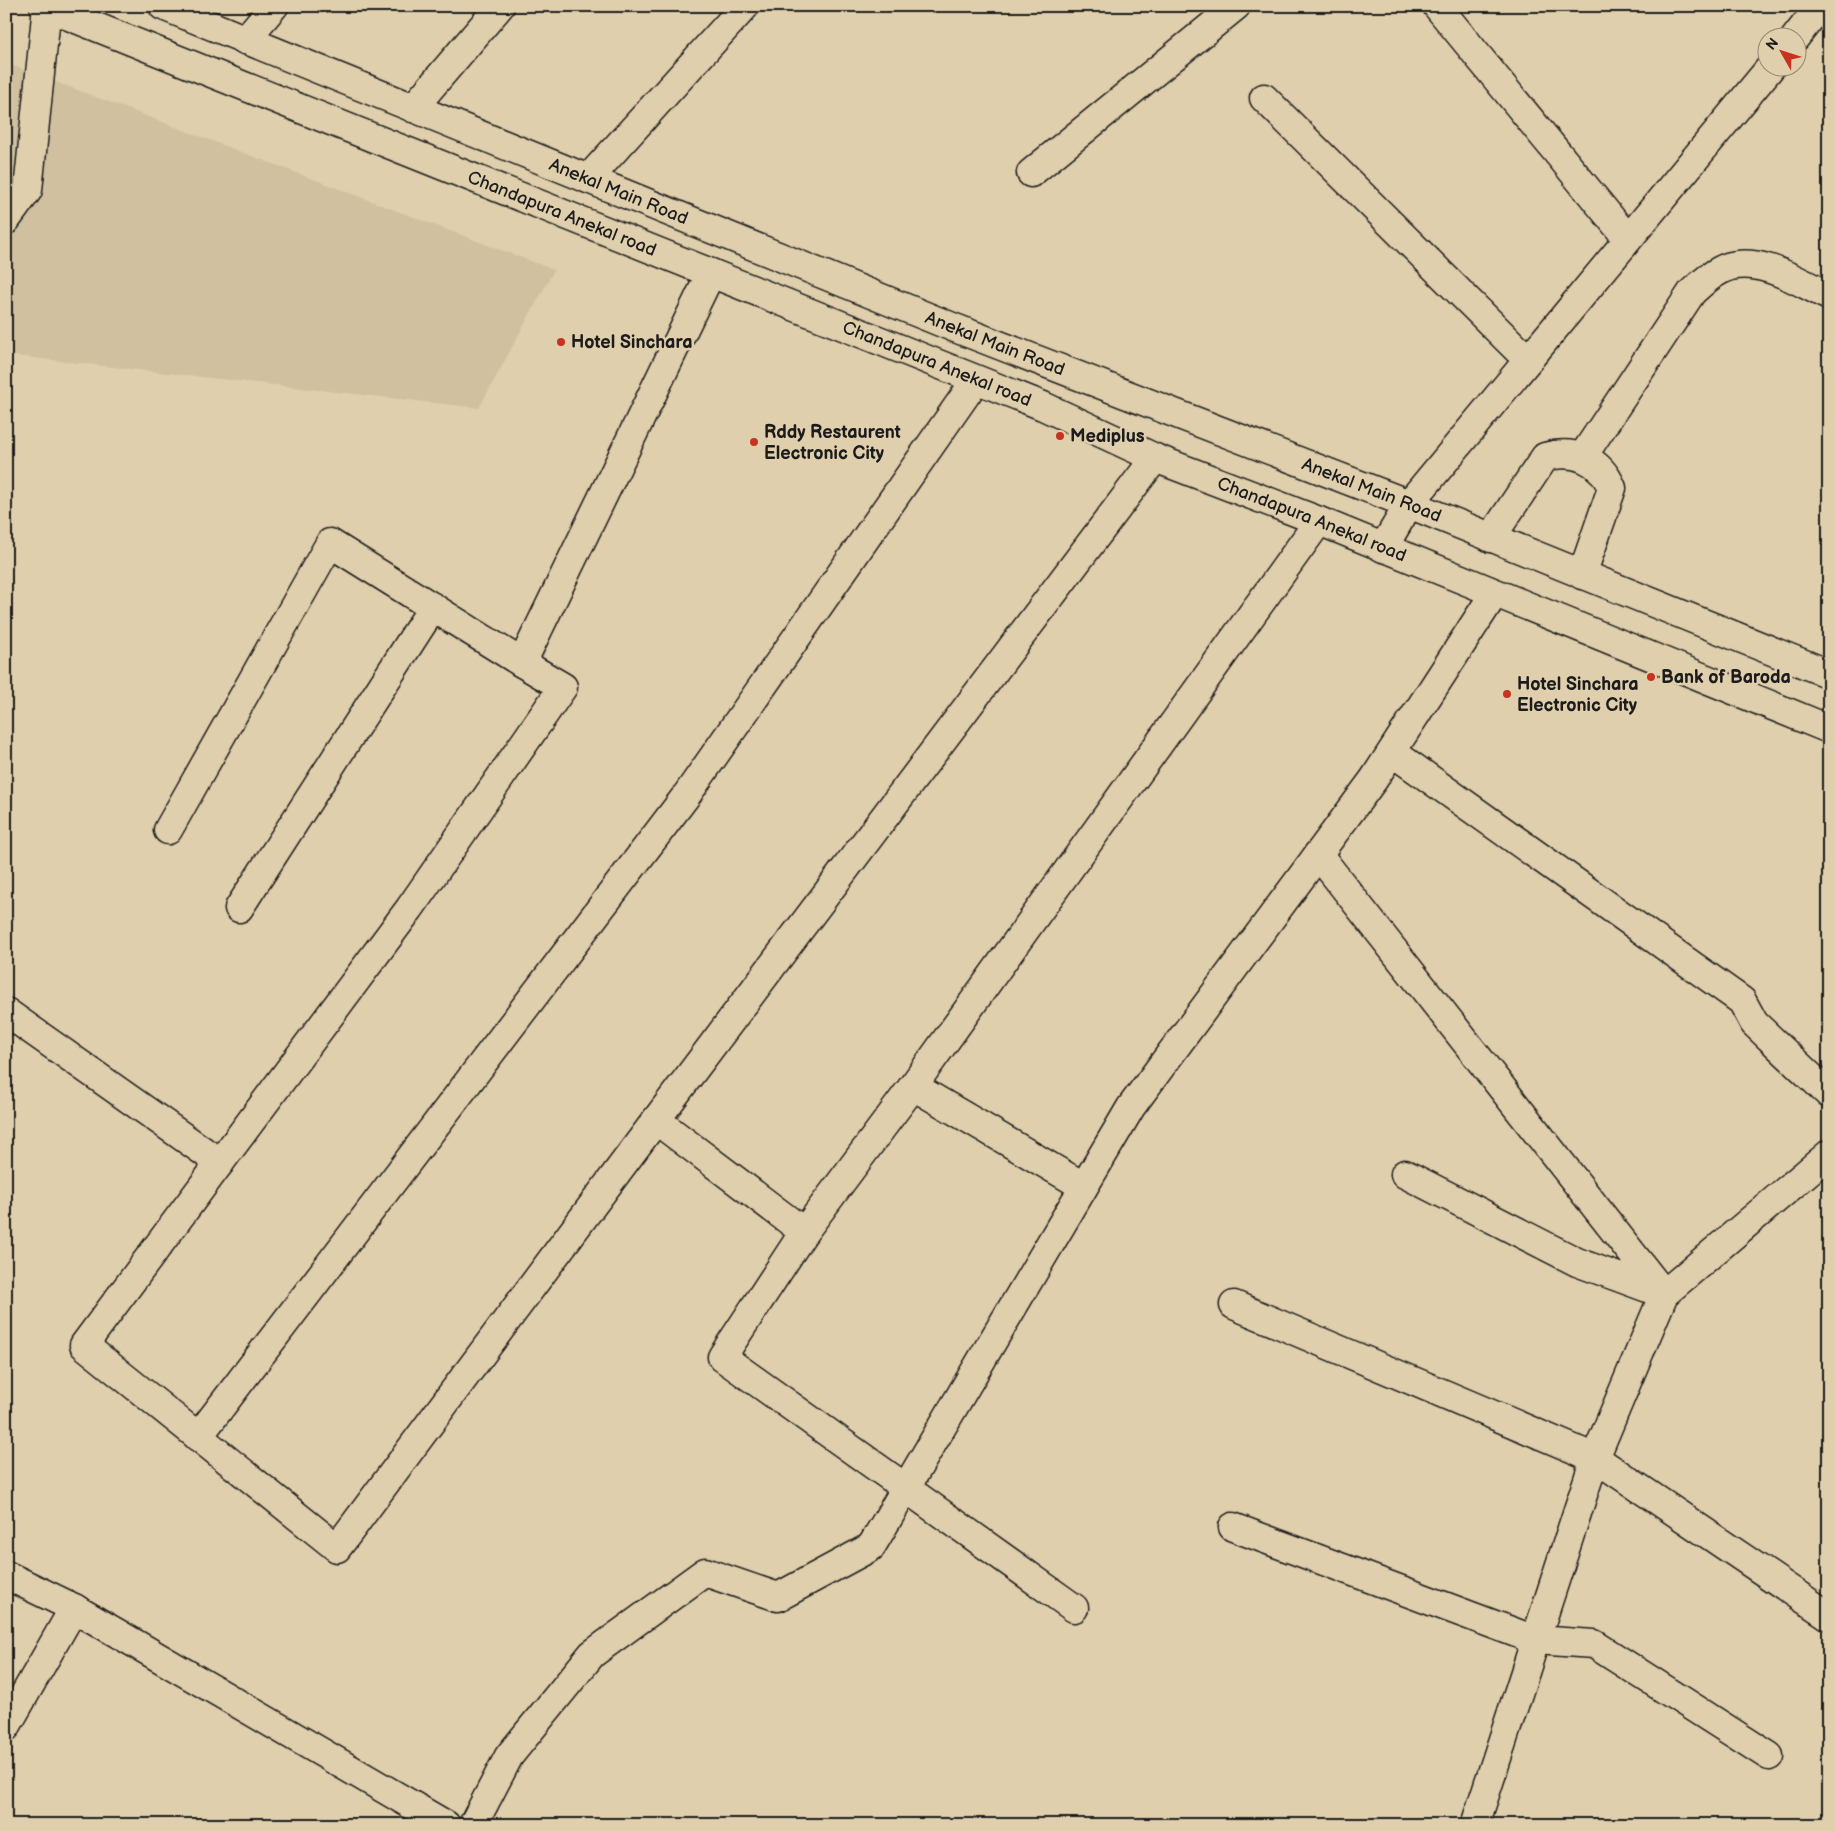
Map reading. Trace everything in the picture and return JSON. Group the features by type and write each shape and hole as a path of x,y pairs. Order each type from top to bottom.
{"street":[{"name":"Anekal Main Road","path":"163,6 950,326 1409,504 1829,674"},
{"path":"245,40 274,6"},
{"path":"413,108 500,6"},
{"path":"588,179 745,6"},
{"path":"1031,173 1236,6"},
{"path":"1437,6 1628,239"},
{"path":"6,220 28,190 46,7"},
{"name":"Chandapura Anekal road","path":"46,7 313,116 711,272 1043,406 1155,458 1319,521 1494,594 1829,729"},
{"path":"1802,28 1819,7"},
{"path":"1382,548 1409,504 1762,78"},
{"path":"1264,98 1528,360"},
{"path":"1583,456 1692,292 1708,278 1730,266 1752,265 1771,269 1829,296"},
{"path":"522,663 711,272"},
{"path":"198,1437 686,796 976,380"},
{"path":"1491,538 1545,457 1559,453 1583,456 1606,473 1612,488 1582,575"},
{"path":"168,830 330,543 562,687 410,908 84,1345 337,1548 656,1120 1155,458"},
{"path":"1074,1608 722,1357 804,1232 913,1086 1319,521"},
{"path":"474,1825 509,1756 592,1654 705,1572 778,1597 871,1547 1083,1186 1131,1108 1392,752 1494,594"},
{"path":"239,908 433,607"},
{"path":"1392,752 1742,1001 1754,1023 1829,1094"},
{"path":"1318,854 1664,1294"},
{"path":"6,1012 220,1163"},
{"path":"913,1086 1083,1186"},
{"path":"656,1120 804,1232"},
{"path":"1475,1825 1595,1458 1664,1294 1829,1154"},
{"path":"1405,1174 1577,1262 1664,1294"},
{"path":"1234,1305 1595,1458 1829,1616"},
{"path":"1233,1527 1535,1640 1594,1644 1769,1756"},
{"path":"6,1575 74,1608 446,1825"},
{"path":"6,1727 74,1608"}],"shaded area":[{"path":"6,63 554,270 479,408 6,355"}],"place":[{"name":"Hotel Sinchara","path":"561,342"},
{"name":"Mediplus","path":"1060,436"},
{"name":"Rddy Restaurent Electronic City","path":"754,442"},
{"name":"Bank of Baroda","path":"1651,677"},
{"name":"Hotel Sinchara Electronic City","path":"1507,694"}]}
